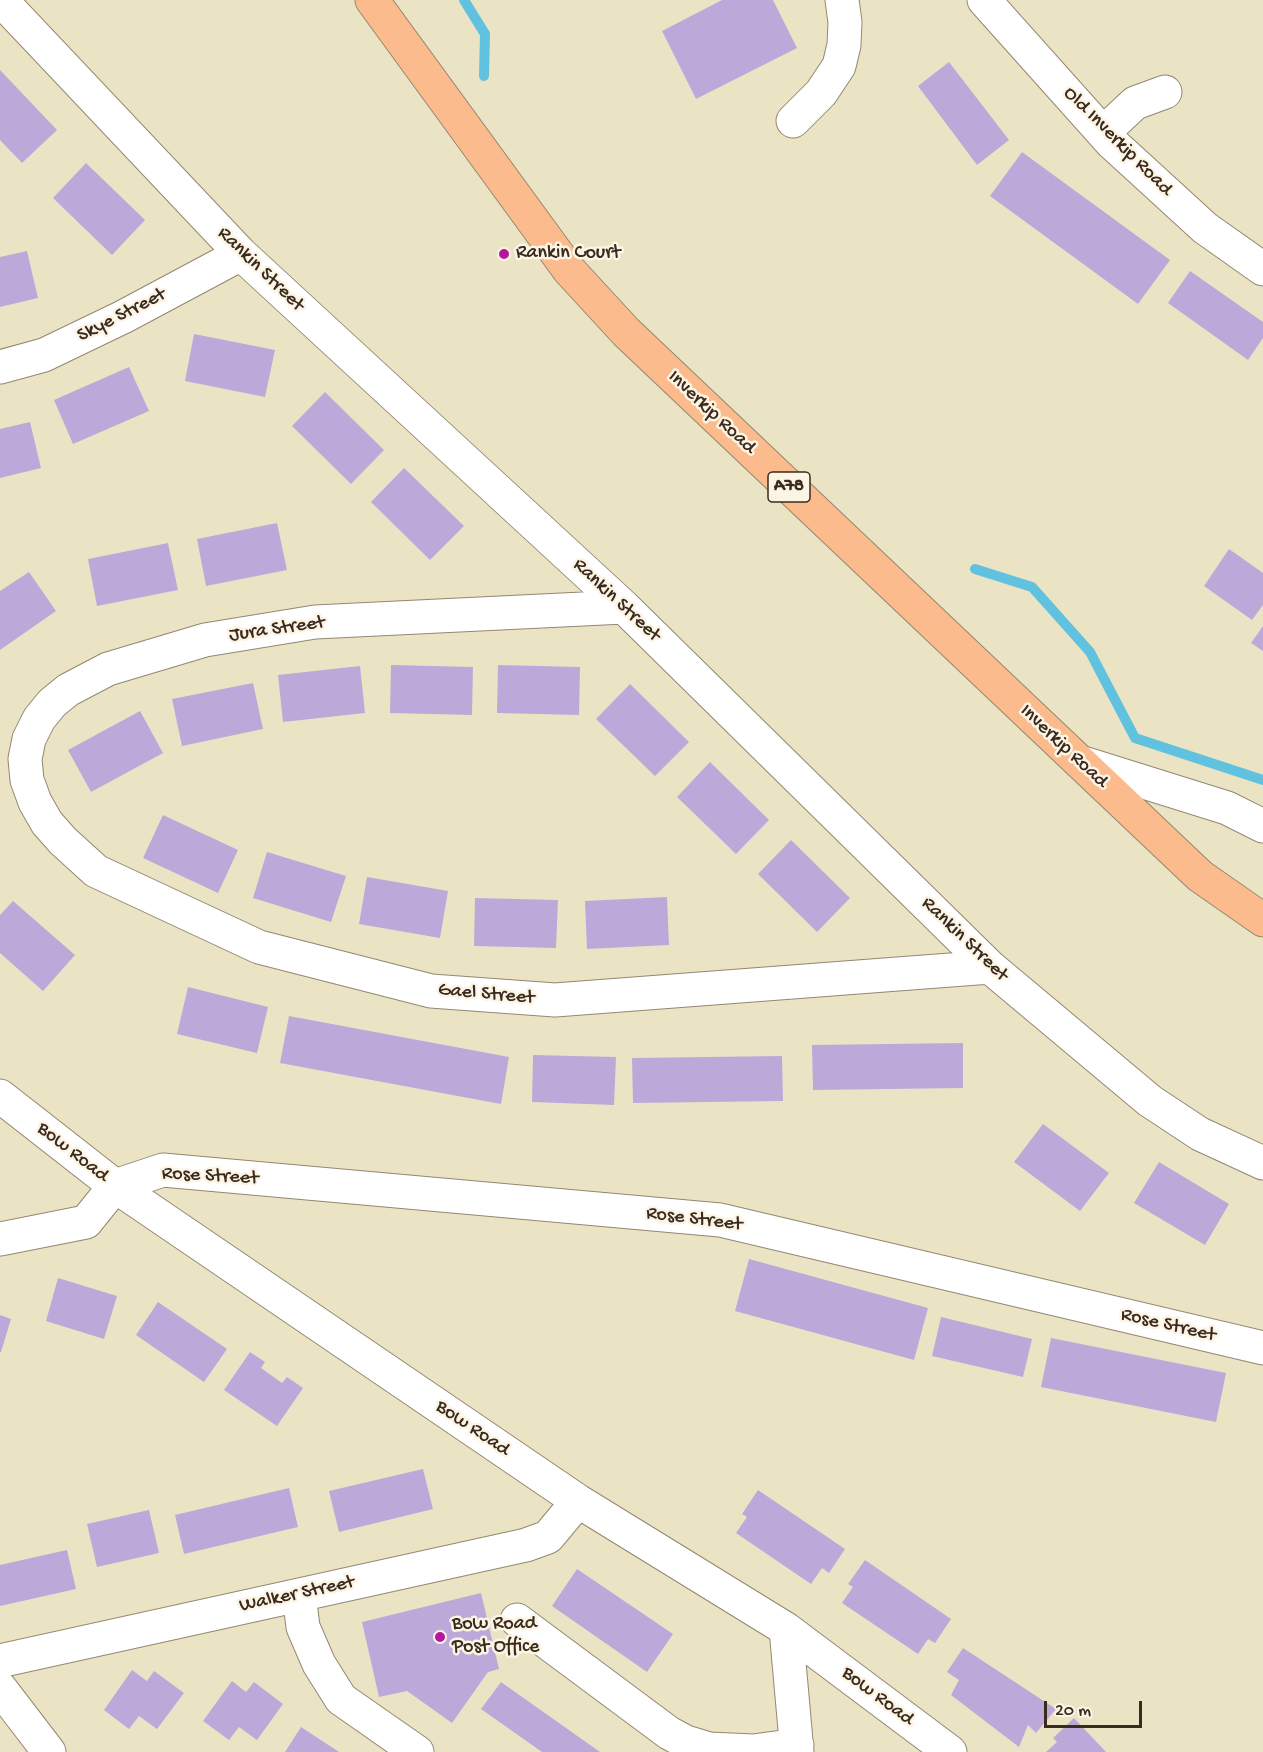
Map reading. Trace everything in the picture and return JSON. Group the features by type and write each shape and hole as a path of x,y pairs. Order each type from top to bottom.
{"highway":[{"name":"Inverkip Road","path":"372,0 569,270 626,332 1200,876 1263,920"}],"street":[{"name":"Rankin Street","path":"1,0 240,254 624,607 990,967 1150,1101 1200,1134 1263,1163"},
{"path":"793,121 820,93 839,66 844,45 845,22 842,0"},
{"name":"Old Inverkip Road","path":"984,0 1103,133 1205,228 1263,269"},
{"path":"1103,133 1135,104 1166,92"},
{"name":"Skye Street","path":"0,367 44,355 123,317 240,254"},
{"name":"Jura Street","path":"34,802 27,780 25,759 29,739 39,719 52,703 68,690 108,669 205,640 315,622 624,607"},
{"path":"1080,762 1227,808 1263,826"},
{"name":"Gael Street","path":"34,802 47,823 96,871 259,947 431,991 555,1000 990,967"},
{"name":"Bow Road","path":"0,1096 115,1186 578,1501 786,1629 950,1752"},
{"name":"Rose Street","path":"115,1186 163,1170 720,1220 1263,1348"},
{"path":"0,1239 86,1222 115,1186"},
{"name":"Walker Street","path":"0,1661 526,1545 548,1537 578,1501"},
{"path":"299,1595 303,1627 319,1664 341,1700 417,1752"},
{"path":"517,1620 669,1733 686,1742 709,1749 734,1750 797,1748 786,1629"},
{"path":"0,1688 49,1752"}],"building":[{"path":"722,0 773,0 797,48 696,99 662,31"},
{"path":"949,62 1009,140 977,165 918,86"},
{"path":"0,70 57,130 22,163 0,140"},
{"path":"1022,152 1170,260 1138,304 990,196"},
{"path":"86,163 145,220 112,255 53,198"},
{"path":"27,251 38,298 0,307 0,257"},
{"path":"1190,271 1263,322 1263,338 1248,360 1168,303"},
{"path":"194,334 275,350 265,397 185,381"},
{"path":"129,367 149,411 73,444 54,400"},
{"path":"325,392 384,450 351,484 292,426"},
{"path":"30,422 41,468 0,478 0,429"},
{"path":"404,468 464,526 430,560 371,502"},
{"path":"277,523 287,570 206,586 197,539"},
{"path":"168,543 178,590 97,606 88,559"},
{"path":"1229,549 1263,573 1263,605 1252,620 1204,586"},
{"path":"29,572 56,611 0,650 0,591"},
{"path":"1263,626 1263,651 1251,643"},
{"path":"391,665 473,667 472,715 390,713"},
{"path":"498,665 580,667 579,715 497,713"},
{"path":"360,666 365,713 283,722 278,675"},
{"path":"253,683 263,729 182,746 172,699"},
{"path":"630,684 689,742 655,776 596,719"},
{"path":"140,711 163,753 91,792 68,750"},
{"path":"710,762 769,820 736,854 677,797"},
{"path":"163,815 238,850 218,893 143,858"},
{"path":"791,840 850,898 817,932 758,874"},
{"path":"267,852 346,876 331,922 253,898"},
{"path":"367,877 448,891 440,938 359,924"},
{"path":"667,897 669,945 587,949 585,901"},
{"path":"475,898 558,900 556,948 474,946"},
{"path":"13,901 75,955 43,991 0,953 0,915"},
{"path":"188,987 268,1007 257,1053 177,1034"},
{"path":"289,1016 509,1057 501,1104 280,1063"},
{"path":"963,1043 963,1088 813,1090 812,1045"},
{"path":"533,1055 616,1057 614,1105 532,1102"},
{"path":"782,1056 783,1101 633,1103 632,1058"},
{"path":"1043,1124 1109,1173 1080,1211 1014,1162"},
{"path":"1159,1162 1229,1204 1205,1245 1134,1203"},
{"path":"749,1259 928,1308 914,1360 735,1311"},
{"path":"58,1278 117,1296 104,1339 46,1321"},
{"path":"158,1302 227,1349 204,1382 136,1335"},
{"path":"0,1315 11,1319 1,1352 0,1352"},
{"path":"941,1317 1032,1339 1023,1377 932,1356"},
{"path":"1051,1338 1226,1373 1216,1422 1041,1387"},
{"path":"250,1352 265,1362 261,1368 282,1383 287,1377 303,1388 277,1426 224,1390"},
{"path":"423,1469 433,1509 339,1532 329,1491"},
{"path":"289,1488 298,1527 184,1554 175,1515"},
{"path":"758,1490 845,1549 829,1573 822,1568 811,1584 736,1533 747,1517 742,1514"},
{"path":"149,1510 159,1553 97,1567 87,1524"},
{"path":"67,1550 76,1589 0,1606 0,1565"},
{"path":"865,1560 951,1619 935,1643 928,1639 918,1654 842,1603 853,1587 848,1584"},
{"path":"577,1569 673,1634 647,1672 552,1606"},
{"path":"481,1593 499,1669 488,1672 452,1723 407,1691 379,1697 362,1622"},
{"path":"963,1648 1056,1709 1036,1733 1028,1725 1019,1747 951,1695 959,1680 947,1672"},
{"path":"132,1670 147,1681 154,1671 184,1693 157,1729 139,1716 129,1729 104,1710"},
{"path":"232,1681 246,1692 254,1682 283,1704 257,1740 239,1727 229,1740 203,1721"},
{"path":"501,1682 600,1752 542,1752 481,1709"},
{"path":"1074,1718 1106,1752 1046,1752 1057,1742 1053,1738"},
{"path":"301,1727 339,1752 285,1752"}],"waterway":[{"path":"464,0 485,34 484,76"},
{"path":"975,569 1032,587 1090,652 1135,738 1263,780"}],"place":[{"name":"Rankin Court","path":"504,254"},
{"name":"Bow Road Post Office","path":"440,1637"}]}
